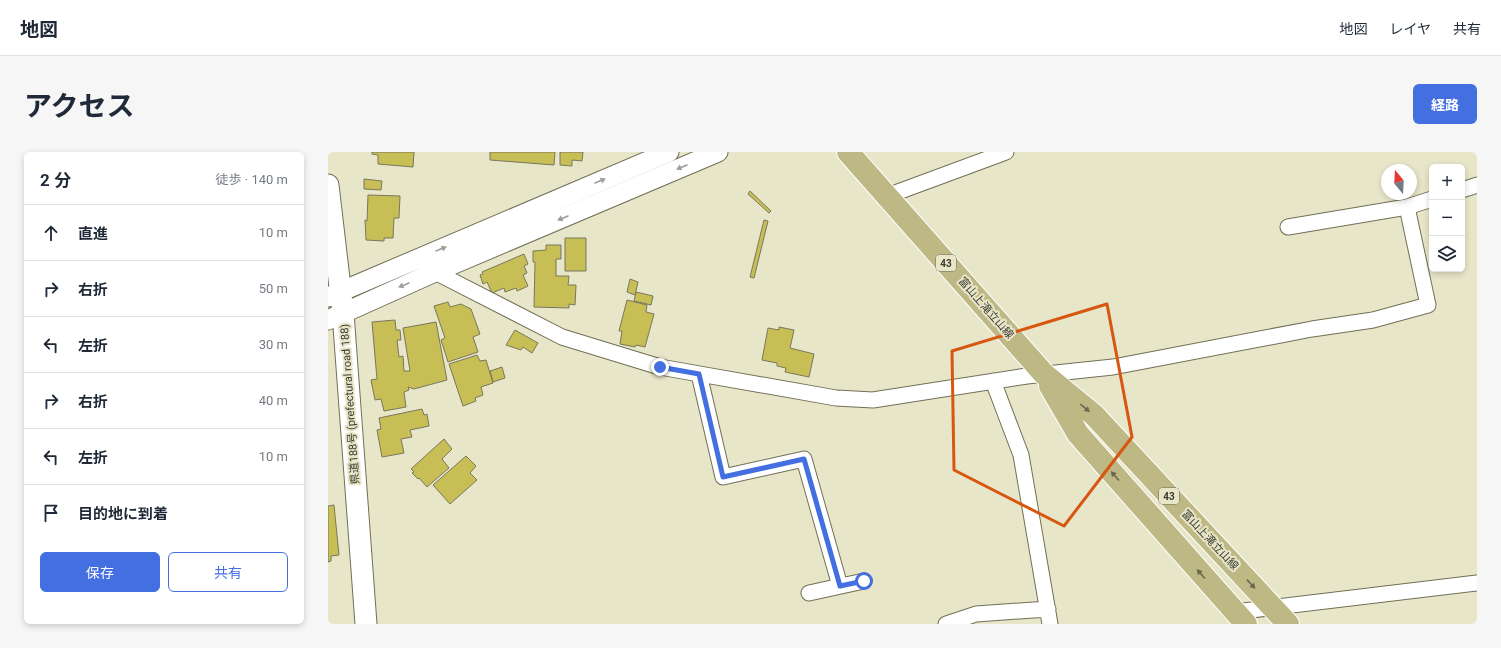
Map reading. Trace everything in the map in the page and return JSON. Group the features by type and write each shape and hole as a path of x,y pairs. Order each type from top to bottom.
{"main road":[{"name":"富山上滝立山線","path":"848,152 1044,374 1094,415 1288,624"},
{"name":"県道188号 (prefectural road 188)","path":"328,185 334,294 366,624"},
{"name":"富山上滝立山線","path":"1044,374 1078,434 1240,618"}],"street":[{"path":"334,294 669,152"},
{"path":"336,317 435,272 718,152"},
{"path":"887,196 1006,152"},
{"path":"1465,189 1477,185"},
{"path":"1288,227 1407,207 1429,200"},
{"path":"435,272 562,337 660,367 836,398 873,400 993,381 1113,367 1312,329 1373,320 1428,305 1407,207"},
{"path":"699,374 723,477 804,459 840,586"},
{"path":"993,381 1021,455 1050,624"},
{"path":"809,593 864,581"},
{"path":"1240,618 1273,607 1477,584"},
{"path":"946,624 976,614 1048,609"}],"highlighted area":[{"path":"1107,304 1132,437 1064,526 954,470 952,351"}],"building":[{"path":"372,152 414,152 413,167 378,164 378,155 372,154"},
{"path":"490,152 555,152 554,165 490,160"},
{"path":"560,152 583,152 582,161 572,160 572,166 560,165"},
{"path":"364,179 382,181 381,190 364,189"},
{"path":"750,191 771,211 769,213 748,194"},
{"path":"368,195 400,196 399,218 394,218 393,238 384,238 384,241 366,240 365,220 367,221"},
{"path":"764,220 768,221 754,278 750,277"},
{"path":"565,238 586,238 586,271 565,271"},
{"path":"546,245 561,245 561,259 556,259 556,276 569,276 568,285 576,285 575,305 569,304 569,308 534,307 535,262 533,262 533,251 546,250"},
{"path":"524,254 528,264 524,266 527,273 523,275 528,286 517,291 516,288 505,292 504,288 492,293 487,282 483,284 480,275 483,274 482,272"},
{"path":"630,279 638,282 635,295 627,292"},
{"path":"636,292 653,296 651,305 634,301"},
{"path":"627,300 647,305 646,312 654,314 645,347 620,344 622,331 619,331"},
{"path":"448,302 450,307 461,304 471,309 480,334 473,337 478,352 448,362 441,340 445,338 434,306"},
{"path":"395,320 396,330 400,330 401,340 397,340 399,357 403,356 404,371 410,371 403,328 436,322 447,380 414,389 408,387 409,390 404,392 406,407 384,411 381,399 375,400 371,380 377,379 372,322"},
{"path":"779,327 794,330 790,348 814,354 809,377 785,372 786,368 777,366 777,363 762,360 768,328 779,330"},
{"path":"515,330 538,343 532,353 523,347 521,350 506,345"},
{"path":"477,355 480,361 486,360 493,383 481,387 483,395 475,398 476,401 463,406 449,364"},
{"path":"502,367 505,378 493,382 490,371"},
{"path":"422,409 424,415 427,414 429,426 410,430 412,437 401,439 404,453 382,457 377,430 381,429 379,418"},
{"path":"444,439 452,449 442,459 449,468 427,487 412,473 414,472 411,469"},
{"path":"466,456 476,466 470,473 477,480 450,504 433,485"},
{"path":"334,505 339,555 331,556 331,561 328,562 328,506"}],"route":[{"path":"660,367 699,374 723,477 804,459 840,586 864,581"}]}
